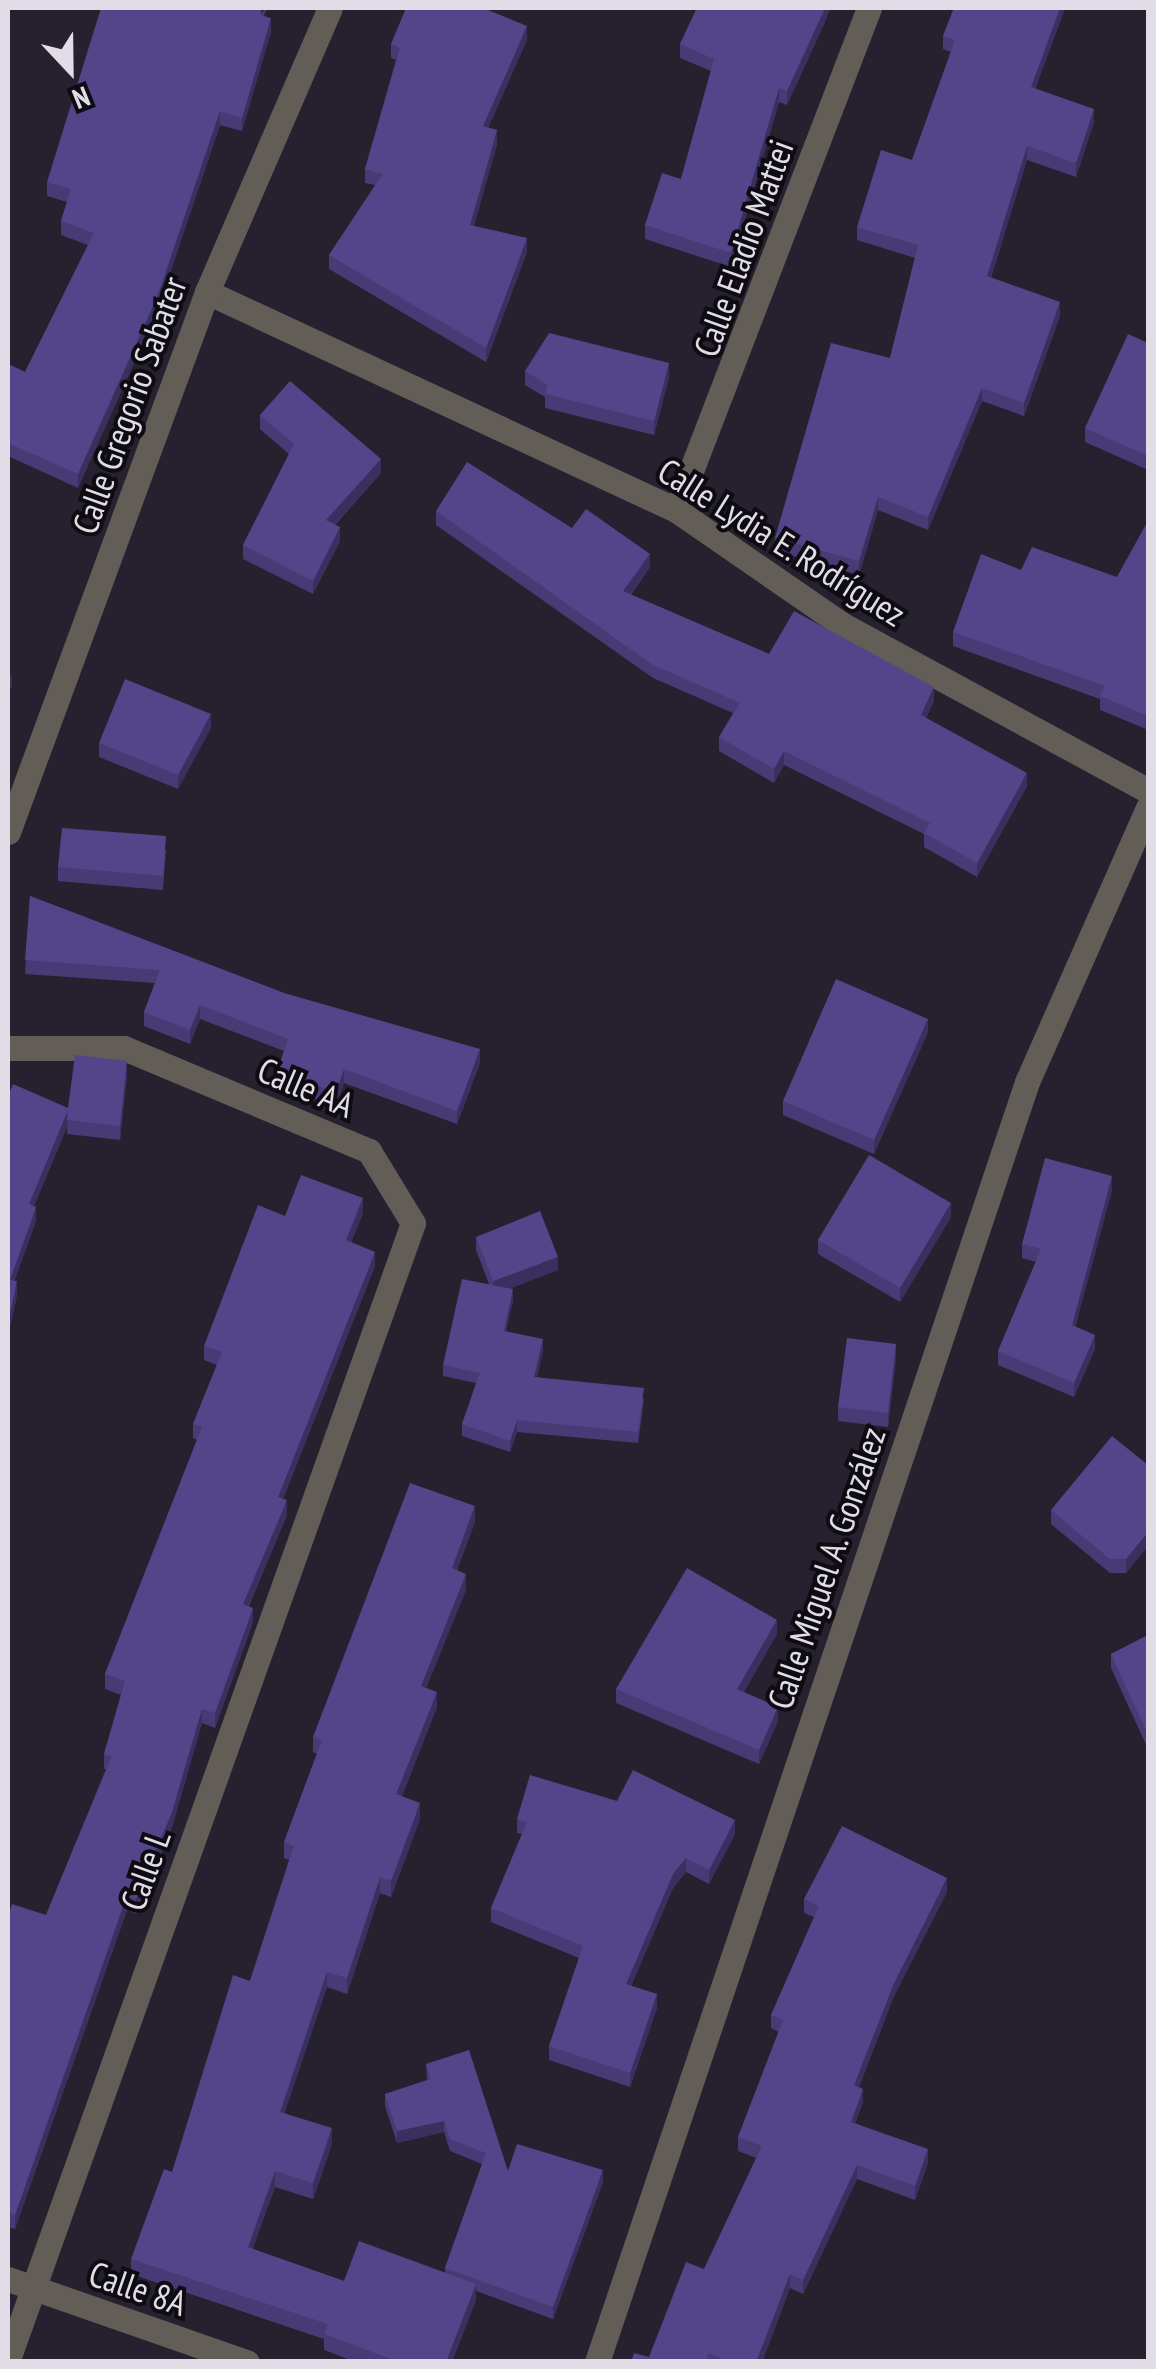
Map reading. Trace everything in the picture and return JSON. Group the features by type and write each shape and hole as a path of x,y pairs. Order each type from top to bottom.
{"street":[{"name":"Calle Gregorio Sabater","path":"8,832 207,292 330,8"},
{"name":"Calle Eladio Mattei","path":"676,510 870,8"},
{"name":"Calle Lydia E. Rodríguez","path":"207,292 676,510 840,624 1148,790"},
{"name":"Calle Miguel A. González","path":"597,2362 1026,1082 1148,808"},
{"name":"Calle AA","path":"8,1048 124,1048 369,1151 413,1223 348,1404"},
{"name":"Calle L","path":"8,2359 348,1404"},
{"name":"Calle 8A","path":"8,2279 246,2362"}],"building":[{"path":"101,8 262,8 260,15 271,18 242,118 220,111 158,295 78,474 8,443 8,364 25,372 94,233 61,221 71,189 47,182"},
{"path":"406,8 483,8 527,26 483,126 497,130 470,225 527,238 486,348 329,255 383,174 365,169 400,48 391,44"},
{"path":"697,8 825,8 787,91 779,88 731,253 645,225 662,173 681,179 714,59 680,44"},
{"path":"954,8 1060,8 1031,87 1094,109 1076,163 1027,146 987,276 1060,302 1024,403 982,388 928,517 878,497 859,561 775,538 831,343 890,358 918,245 857,227 881,150 912,160 955,40 943,36"},
{"path":"549,333 669,363 654,421 545,394 548,385 525,371"},
{"path":"1128,334 1148,343 1148,456 1085,428"},
{"path":"290,381 381,459 326,520 340,527 313,581 243,545 294,444 260,415"},
{"path":"467,462 572,528 586,509 650,554 623,591 769,654 794,611 934,687 921,715 1027,773 977,863 924,833 930,823 784,751 774,769 719,737 740,703 653,665 436,511"},
{"path":"1148,521 1146,715 1100,696 1105,686 953,632 981,554 1021,570 1032,547 1117,577"},
{"path":"125,679 211,714 178,775 99,743"},
{"path":"62,828 166,836 163,876 58,867"},
{"path":"30,896 284,993 480,1049 457,1111 344,1069 336,1092 277,1072 288,1039 200,1005 190,1030 144,1012 160,970 25,960"},
{"path":"836,979 928,1019 874,1140 783,1101"},
{"path":"75,1055 127,1061 120,1126 67,1120 68,1110 29,1204 36,1207 10,1280 17,1281 8,1322 8,1096 13,1084 68,1108"},
{"path":"869,1155 951,1203 900,1288 818,1240"},
{"path":"1045,1158 1112,1176 1072,1325 1095,1335 1074,1383 998,1351 1041,1249 1022,1244"},
{"path":"301,1175 363,1198 346,1240 375,1252 278,1497 287,1500 243,1604 253,1608 215,1713 202,1709 172,1812 136,1899 127,1895 15,2215 8,2212 8,1917 12,1904 46,1915 112,1756 104,1754 125,1681 105,1674 202,1427 193,1424 222,1352 204,1346 258,1205 285,1216"},
{"path":"540,1211 558,1257 493,1281 476,1237"},
{"path":"462,1279 513,1289 504,1331 543,1339 534,1377 644,1388 638,1432 517,1420 510,1441 462,1424 480,1373 443,1365"},
{"path":"847,1338 896,1344 888,1413 838,1407"},
{"path":"1112,1436 1148,1465 1148,1532 1126,1559 1110,1559 1051,1510"},
{"path":"410,1483 475,1506 452,1568 466,1574 421,1686 437,1692 396,1794 420,1803 391,1881 380,1877 347,1978 327,1972 280,2112 332,2128 313,2183 275,2171 248,2247 344,2281 359,2241 476,2284 446,2362 399,2362 324,2334 328,2324 131,2259 164,2169 172,2172 233,1975 250,1981 294,1846 284,1842 322,1740 313,1737"},
{"path":"687,1568 777,1620 737,1689 778,1707 759,1750 616,1689"},
{"path":"1148,1635 1148,1735 1111,1654"},
{"path":"633,1770 735,1820 709,1870 686,1858 673,1874 626,1984 657,1994 630,2073 549,2046 583,1946 491,1908 527,1822 517,1819 530,1775 617,1801"},
{"path":"842,1826 947,1878 894,1983 854,2085 863,2089 851,2122 928,2149 915,2186 857,2165 803,2280 790,2274 756,2362 730,2362 708,2353 706,2362 631,2362 634,2353 649,2357 686,2262 704,2269 762,2146 738,2137 783,2020 771,2015 819,1906 804,1899"},
{"path":"469,2050 508,2171 517,2144 603,2170 553,2307 445,2268 486,2153 450,2139 444,2121 397,2131 385,2094 431,2079 426,2064"}]}
